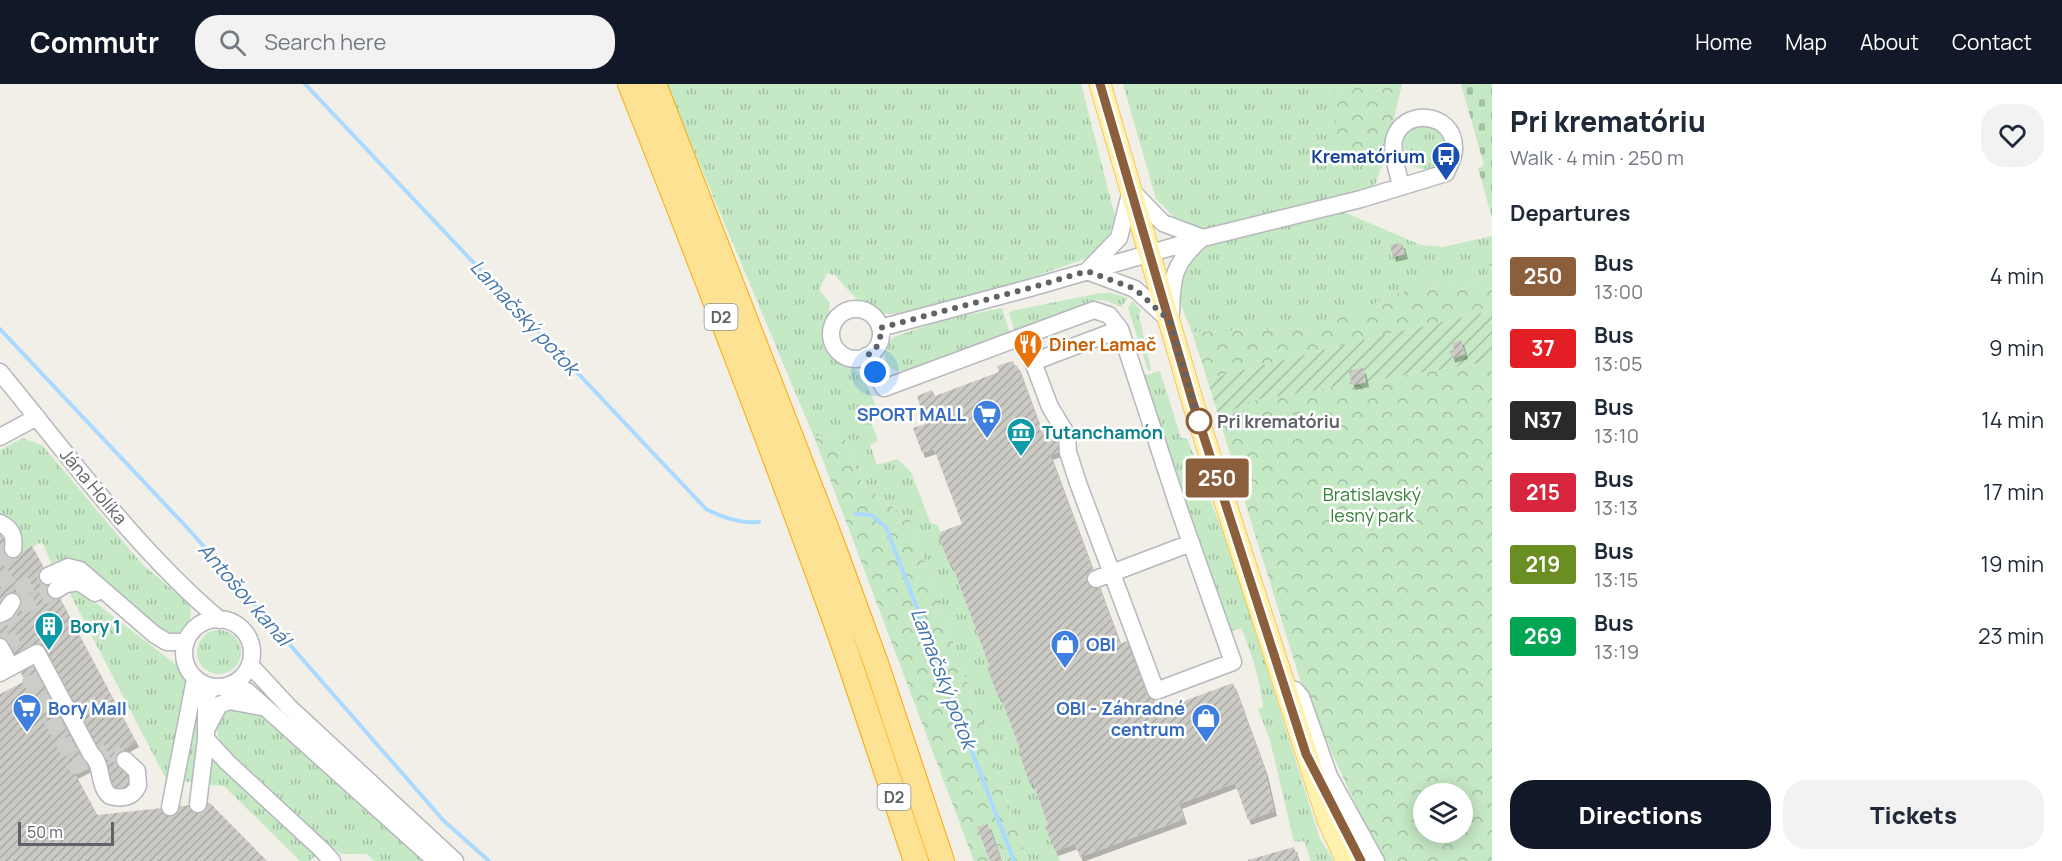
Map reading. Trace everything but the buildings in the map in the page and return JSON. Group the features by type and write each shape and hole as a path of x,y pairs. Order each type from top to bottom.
{"highway":[{"name":"D2","path":"630,84 698,253 809,552 916,861"},
{"name":"D2","path":"654,84 832,543 877,666 942,861"}],"main road":[{"path":"1100,84 1193,403 1328,820 1347,861"},
{"path":"1306,754 1361,861"}],"street":[{"path":"880,328 1203,238 1360,198 1446,173 1454,155 1455,145 1453,136 1441,122 1432,118 1413,118 1399,129 1393,147 1401,186"},
{"path":"1131,189 1163,223 1203,238"},
{"path":"1087,271 1119,238 1131,189"},
{"path":"1170,321 1172,284 1179,264 1185,253 1203,238"},
{"path":"1087,271 1135,289 1170,321"},
{"path":"863,310 871,314 880,328 880,341 877,348 866,356 850,358 837,350 831,336 835,321 846,311 863,310"},
{"path":"866,356 884,388 1094,310 1109,315 1120,329 1233,662 1156,691 1078,483 1068,452 1067,435 1050,407 1033,362 1120,329"},
{"name":"Jána Holíka","path":"0,372 113,510 192,596 220,620"},
{"path":"0,437 37,417"},
{"path":"0,523 13,535 13,549"},
{"path":"1096,579 1191,543"},
{"path":"186,642 167,642 155,636 80,570 68,567 52,583 84,584 203,684 247,691 436,861"},
{"path":"192,596 197,612 196,627"},
{"path":"170,807 191,674 184,657 186,642 196,627 207,621 220,620 238,626 248,637 252,651 250,664 240,679 221,686 206,696 206,734 198,804"},
{"path":"0,647 6,670 37,653 91,754 98,760 103,786 110,796 124,798 131,796 138,786 137,771 125,760"},
{"path":"250,664 289,707 455,861"},
{"path":"1295,690 1301,697 1329,776 1376,861"},
{"path":"206,734 219,705 229,701 266,708"},
{"path":"206,734 227,762 332,861"}],"green space":[{"path":"666,84 1081,84 1116,220 1102,249 1090,257 981,294 897,314 881,313 867,307 835,275 827,274 819,290 830,303 826,331 828,346 835,355 854,368 861,376 877,409 868,413 878,441 870,445 877,465 897,459 911,472 930,522 938,526 941,535 939,536 950,566 952,565 998,696 1000,696 1021,752 1019,754 1030,783 1033,783 1060,861 1028,861 910,520 862,484 843,434 814,437"},
{"path":"1123,84 1379,84 1335,89 1386,153 1376,183 1339,210 1421,245 1443,247 1492,236 1492,254 1485,282 1419,285 1316,328 1192,332 1179,300 1186,267 1179,222 1156,199"},
{"path":"1402,84 1386,153 1336,152 1335,89"},
{"path":"1461,84 1492,84 1492,218 1478,168 1484,165"},
{"path":"1425,125 1434,126 1441,131 1446,138 1446,156 1441,163 1434,168 1425,169 1416,168 1409,163 1404,156 1403,147 1404,138 1409,131 1416,126"},
{"path":"1492,254 1492,311 1387,334 1207,379 1192,332 1316,328 1419,285 1485,282"},
{"path":"1100,293 1111,293 1128,298 1121,307 1105,300 1096,300 1015,332 1009,314 1011,311"},
{"path":"1132,301 1141,310 1139,315 1151,370 1148,371 1128,308"},
{"path":"1002,308 1010,334 905,372 894,370 887,364 886,349 894,337 946,319"},
{"path":"1492,311 1492,361 1250,401 1219,418 1207,379 1387,334"},
{"name":"Bratislavský lesný park","path":"1492,361 1492,861 1381,861 1303,689 1219,418 1250,401"},
{"path":"1160,371 1181,438 1187,438 1233,560 1320,839 1334,861 1311,861 1304,841 1294,842 1270,740 1258,709 1263,707 1252,657 1241,628 1231,632 1204,564 1143,376"},
{"path":"843,434 862,484 910,520 1028,861 1003,861 988,824 978,827 990,861 974,861 814,437"},
{"path":"23,438 43,446 141,563 190,605 190,622 184,631 172,634 157,630 72,559 58,560 52,564 42,542 19,554 0,516 0,450"},
{"path":"80,591 183,670 186,686 169,779 166,779 69,592"},
{"path":"219,630 234,637 241,652 234,667 219,674 204,667 197,652 204,637"},
{"path":"200,687 207,690 194,781 187,782 183,777"},
{"path":"230,708 254,712 276,725 428,861 374,861 367,854 341,854 326,844 303,819 232,757 223,746 217,732 218,720 220,712"},
{"path":"213,756 316,855 310,861 300,861 224,786 209,785"}],"waterway":[{"name":"Lamačský potok","path":"305,84 706,509 732,520 759,522"},
{"name":"Antošov kanál","path":"0,329 193,534 444,821 489,861"},
{"name":"Lamačský potok","path":"856,514 871,515 886,527 1014,861"}],"tunnel":[{"path":"0,561 13,549"},
{"path":"0,573 11,588 21,589 48,576"},
{"path":"56,590 12,612 7,620 7,634 76,766 109,750 125,760"}],"bus line":[{"name":"250","path":"1100,84 1193,403 1306,754 1361,861"}],"place":[{"name":"Krematórium","path":"1446,182"},
{"name":"Diner Lamač","path":"1028,370"},
{"name":"Pri krematóriu","path":"1199,421"},
{"name":"SPORT MALL","path":"987,440"},
{"name":"Tutanchamón","path":"1021,458"},
{"name":"Bory 1","path":"49,652"},
{"name":"OBI","path":"1065,670"},
{"name":"Bory Mall","path":"27,734"},
{"name":"OBI - Záhradné centrum","path":"1206,744"}],"route":[{"path":"875,372 866,356 877,348 880,341 880,328 1087,271 1135,289 1170,321 1200,425 1199,421"}]}
